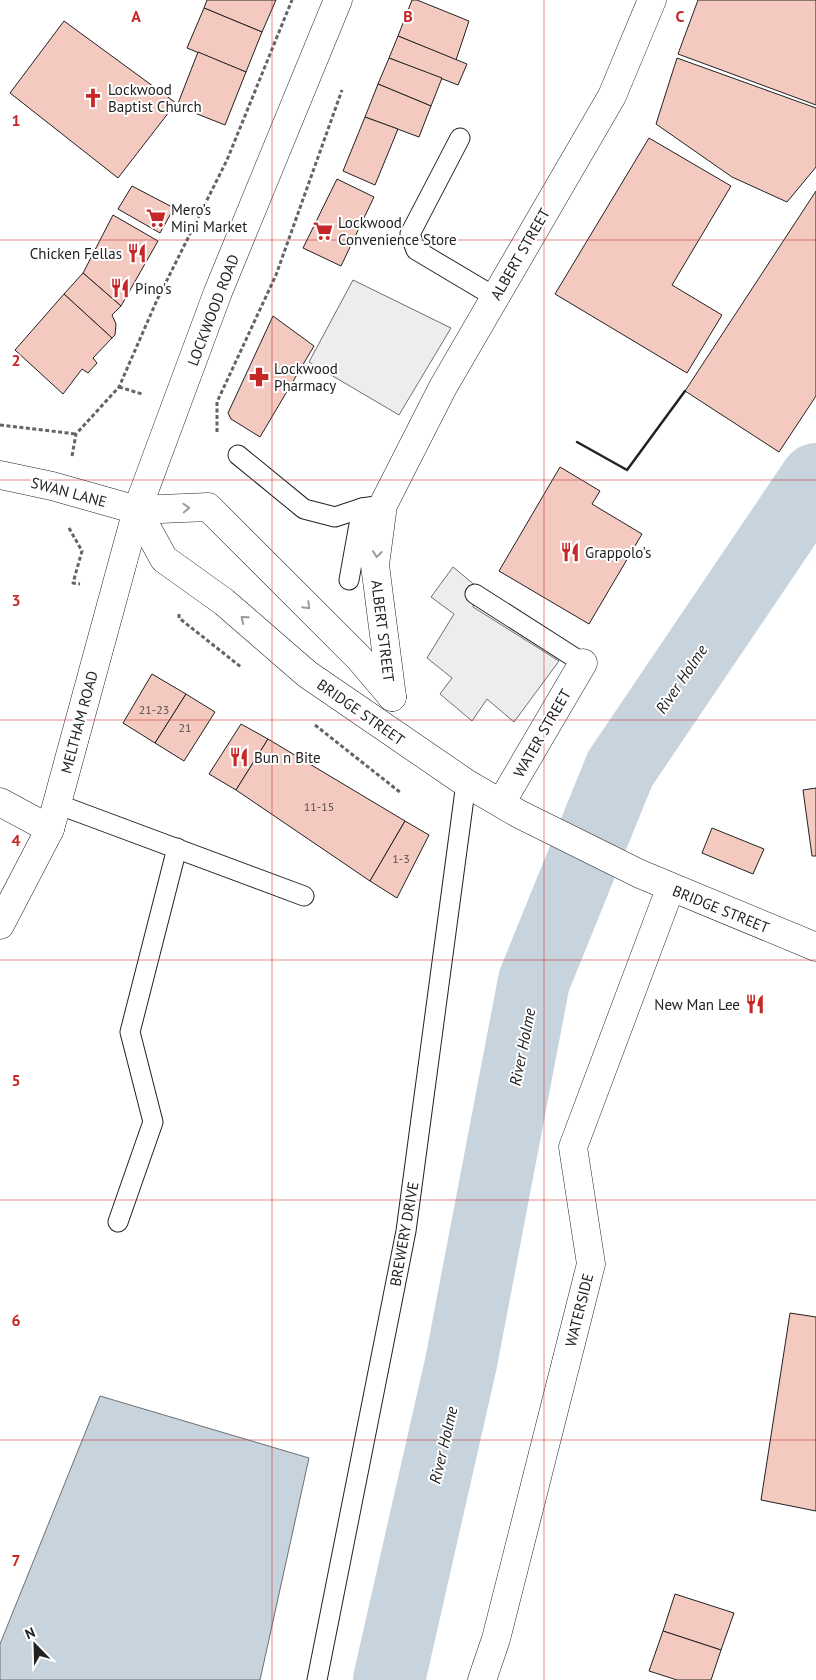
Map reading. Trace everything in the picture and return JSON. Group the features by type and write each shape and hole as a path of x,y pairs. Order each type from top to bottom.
{"main road":[{"name":"LOCKWOOD ROAD","path":"137,510 218,292 338,0"},
{"name":"ALBERT STREET","path":"392,697 375,565 372,507 612,96 652,0"},
{"name":"SWAN LANE","path":"0,475 137,510"},
{"name":"BRIDGE STREET","path":"413,748 399,719 392,697 359,658 208,507 137,510 164,559 224,602 307,674 413,748 466,783 510,809 640,874 816,948"},
{"name":"MELTHAM ROAD","path":"0,925 50,829 137,510"},
{"name":"WATER STREET","path":"510,809 583,663"},
{"path":"0,802 50,829"},
{"name":"WATERSIDE","path":"482,1680 496,1639 591,1264 572,1147 670,888"}],"lane":[{"path":"460,138 410,234 416,250 495,297"},
{"path":"238,455 304,509 336,517 372,507"},
{"name":"ALBERT STREET","path":"349,580 372,507"},
{"path":"475,594 507,621 583,663"},
{"name":"BREWERY DRIVE","path":"317,1680 406,1231 466,783"},
{"path":"57,804 304,896"},
{"path":"118,1222 153,1122 130,1032 178,848"}],"path":[{"path":"66,491 76,434 120,387 157,300 227,160 292,0"},
{"path":"217,439 218,402 276,275 345,82"},
{"path":"0,425 76,434"}],"shaded area":[{"path":"353,280 451,328 399,415 309,362"},
{"path":"453,567 476,586 473,607 559,661 514,722 487,699 472,721 440,694 452,678 427,658 454,614 431,597"},
{"path":"100,1396 309,1458 260,1680 0,1680 0,1644"}],"building":[{"path":"207,0 276,0 262,32 204,8"},
{"path":"412,0 417,0 469,21 456,60 398,36"},
{"path":"698,0 816,0 816,105 678,54"},
{"path":"204,8 262,32 246,72 187,48"},
{"name":"Lockwood Baptist Church","path":"64,21 176,103 118,178 10,93"},
{"path":"398,36 467,64 458,85 389,58"},
{"path":"198,52 246,72 225,125 177,106"},
{"path":"389,58 442,78 431,106 378,84"},
{"path":"677,58 816,108 816,167 787,202 732,177 656,124"},
{"path":"378,84 431,106 419,137 365,117"},
{"path":"365,117 398,129 375,185 343,171"},
{"path":"649,138 731,186 672,285 722,315 687,373 555,294"},
{"path":"337,179 374,197 341,266 303,248"},
{"path":"132,186 174,208 160,233 118,209"},
{"path":"816,191 816,396 779,452 685,391"},
{"path":"113,215 158,241 121,306 83,273"},
{"path":"83,273 121,306 112,315 116,324 115,335 112,338 64,294"},
{"path":"64,294 112,338 93,358 97,363 88,373 82,369 63,394 15,350"},
{"name":"Lockwood Pharmacy","path":"273,316 314,346 260,437 231,419 228,413"},
{"name":"Grappolo's","path":"560,467 600,491 592,504 642,534 589,624 499,571"},
{"path":"152,674 186,694 155,743 123,723"},
{"path":"186,694 215,712 184,761 155,743"},
{"name":"Bun n Bite","path":"241,724 268,739 236,790 209,774"},
{"path":"268,739 405,821 370,881 236,790"},
{"path":"816,788 816,856 812,856 803,790"},
{"path":"405,821 429,835 397,898 370,881"},
{"path":"712,828 764,849 753,874 702,853"},
{"path":"790,1313 816,1317 816,1511 761,1500"},
{"path":"675,1594 734,1613 721,1650 663,1631"},
{"path":"663,1631 721,1650 711,1680 677,1680 649,1671"}],"waterway":[{"name":"River Holme","path":"389,1680 461,1363 534,981 620,769 816,479"}],"wall":[{"path":"577,442 627,470 685,391"}],"place":[{"name":"Lockwood Baptist Church","path":"93,98"},
{"name":"Mero’s Mini Market","path":"156,218"},
{"name":"Lockwood Convenience Store","path":"323,231"},
{"name":"Chicken Fellas","path":"137,253"},
{"name":"Pino's","path":"120,288"},
{"name":"Lockwood Pharmacy","path":"259,377"},
{"name":"Grappolo's","path":"570,552"},
{"name":"Bun n Bite","path":"239,757"},
{"name":"New Man Lee","path":"755,1004"}]}
